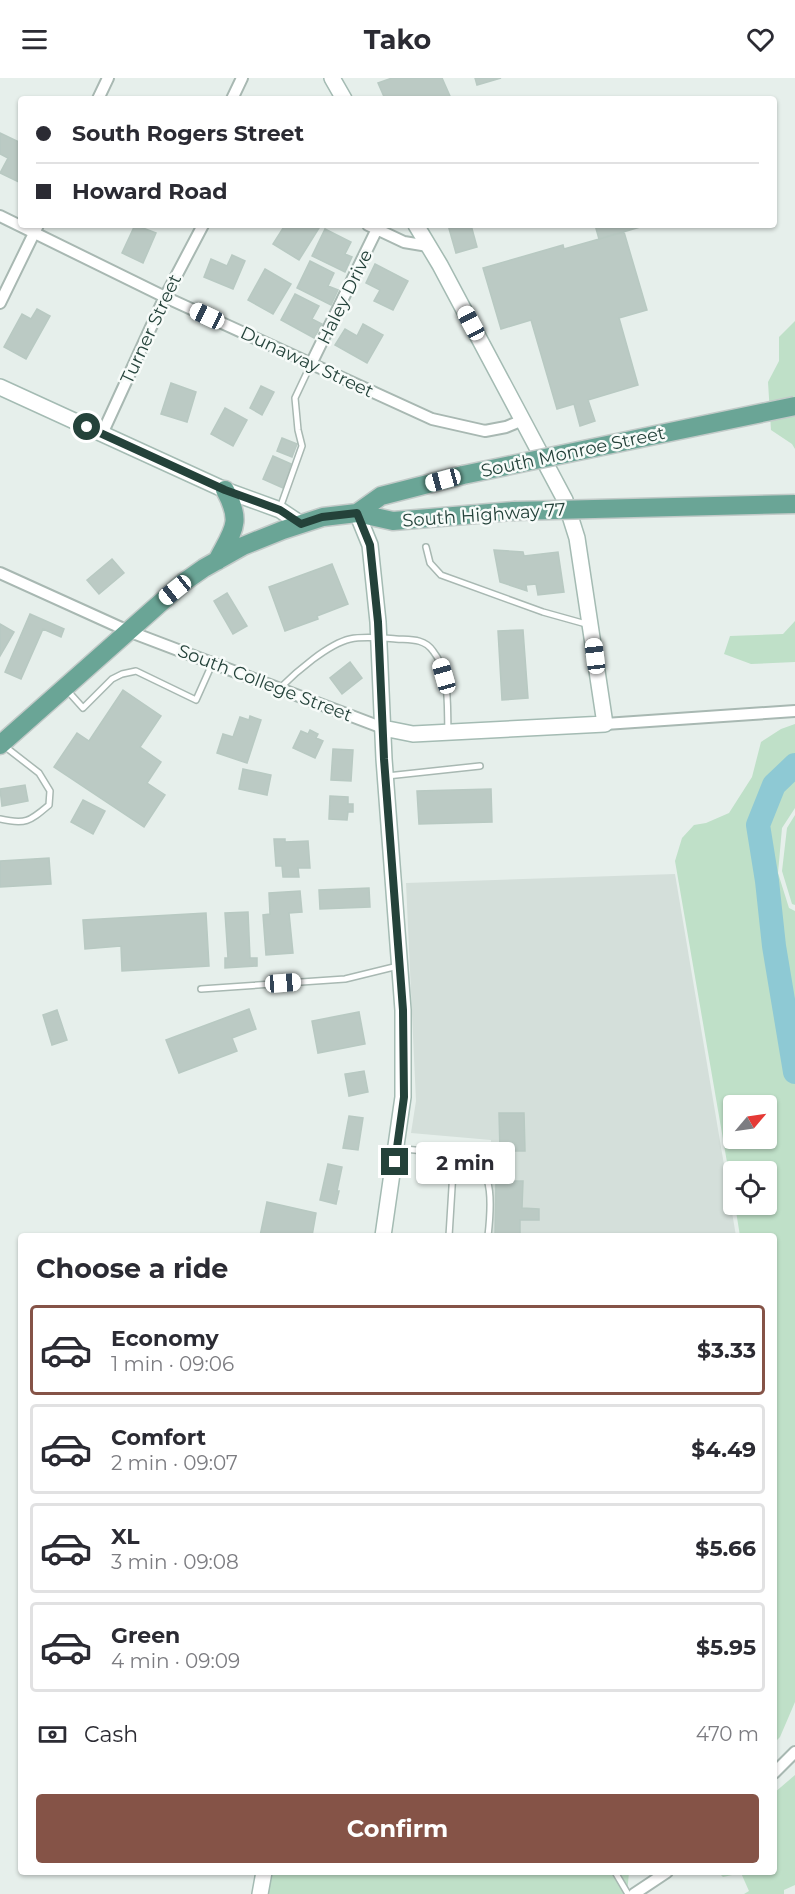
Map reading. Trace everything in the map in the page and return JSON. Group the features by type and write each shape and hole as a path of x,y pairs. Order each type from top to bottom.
{"main road":[{"path":"332,78 342,96"},
{"path":"418,228 565,500 578,538 604,724"},
{"path":"0,387 225,490 280,510 301,524"},
{"name":"South Monroe Street","path":"357,513 381,496 463,475 795,406"},
{"path":"217,561 235,525 234,506 225,490"},
{"name":"South Highway 77","path":"1,745 184,582 243,546 322,517 357,513 393,521 514,511 795,504"},
{"path":"357,513 370,545 379,638 385,776 403,1010 404,1097 383,1233"},
{"name":"South College Street","path":"383,728 413,734 604,724"},
{"path":"260,1894 263,1875"}],"street":[{"path":"99,96 108,78"},
{"path":"233,96 242,78"},
{"name":"Dunaway Street","path":"0,216 18,222"},
{"name":"Turner Street","path":"102,434 165,297 201,228"},
{"name":"Haley Drive","path":"311,364 372,228"},
{"path":"374,228 404,242 428,246"},
{"path":"0,303 36,229"},
{"name":"Dunaway Street","path":"36,229 165,297 432,419 484,431 506,427 523,420"},
{"name":"South College Street","path":"0,573 128,631 383,728"},
{"name":"South College Street","path":"604,724 795,711"},
{"path":"777,1770 795,1752"},
{"path":"634,1894 662,1875"}],"lane":[{"path":"280,510 302,446 295,398 311,364"},
{"path":"426,548 430,563 441,575 543,612 591,626"},
{"path":"280,688 295,672 320,654 350,639 419,640 433,650 440,662 444,676 448,732"},
{"path":"65,688 82,708 112,679 136,671 196,700 213,662"},
{"path":"0,819 13,822 31,821 49,805 50,798 50,791 39,773 1,745"},
{"path":"385,776 480,766"},
{"path":"201,989 345,979 400,965"},
{"path":"397,1148 467,1157 479,1164 485,1171 492,1205 488,1233"},
{"path":"449,1233 454,1155"},
{"path":"617,1875 628,1894"}],"shaded area":[{"path":"675,874 723,1161 723,1215 732,1215 735,1233 489,1233 491,1140 411,1133 416,1101 406,883"}],"green space":[{"path":"795,321 795,449 792,444 771,430 768,382 779,361 779,337"},
{"path":"795,621 795,662 751,664 724,654 730,636 783,634"},
{"path":"795,724 795,808 782,828 778,873 789,908 795,911 795,1702 777,1740 777,1233 740,1233 737,1215 777,1215 777,1161 727,1161 725,1149 777,1149 777,1095 723,1095 723,1139 675,861 682,838 694,825 706,823 729,813 752,777 761,742 781,729"},
{"path":"795,815 795,905 792,904 782,871 787,828"},
{"path":"795,1775 795,1885 784,1890 784,1894 744,1894 749,1891 742,1875 777,1875 777,1790"},
{"path":"263,1875 629,1875 627,1894 260,1894"}],"building":[{"path":"392,78 442,78 450,96 384,96 378,83"},
{"path":"475,78 501,78 477,85"},
{"path":"0,133 18,142 18,182 0,173 8,158 0,154"},
{"path":"134,228 143,228 156,233 143,263 122,253"},
{"path":"283,228 319,228 299,260 273,244"},
{"path":"449,228 472,228 477,247 456,253"},
{"path":"596,228 637,228 599,239"},
{"path":"325,229 351,242 345,254 352,257 345,272 312,256"},
{"path":"624,232 647,310 619,318 638,385 588,400 595,421 580,426 574,404 557,409 531,320 501,329 483,268 563,245 564,249"},
{"path":"232,255 245,261 233,289 204,277 211,259 227,266"},
{"path":"310,261 334,273 328,286 338,290 331,305 297,288"},
{"path":"375,264 408,281 393,310 374,301 380,290 366,283"},
{"path":"265,269 291,284 273,314 248,300"},
{"path":"295,294 319,306 312,319 322,324 314,338 281,320"},
{"path":"37,309 50,316 26,359 4,347 22,314 31,319"},
{"path":"363,324 383,335 367,363 335,345 345,329 357,336"},
{"path":"171,383 196,392 187,422 161,414"},
{"path":"261,386 274,392 262,415 250,408"},
{"path":"225,408 247,420 233,446 211,434"},
{"path":"282,438 297,444 292,457 277,451"},
{"path":"273,456 291,464 283,488 263,479"},
{"path":"494,550 523,552 524,556 558,552 564,592 538,595 536,584 526,585 527,591 500,582"},
{"path":"112,559 124,573 99,594 87,580"},
{"path":"332,564 348,604 317,616 318,619 285,631 269,587"},
{"path":"227,593 247,626 233,634 214,601"},
{"path":"30,614 64,629 61,637 43,629 21,679 5,672"},
{"path":"0,624 14,632 0,656"},
{"path":"523,630 528,698 502,700 498,631"},
{"path":"350,662 362,678 342,694 330,678"},
{"path":"123,690 161,716 140,747 161,762 147,783 165,795 144,827 54,767 77,733 89,741"},
{"path":"250,716 261,720 247,763 217,753 223,734 233,737 240,717 249,720"},
{"path":"310,730 318,734 316,738 323,741 315,758 293,748 301,731 308,734"},
{"path":"333,749 353,750 351,781 331,780"},
{"path":"243,769 271,775 267,795 239,789"},
{"path":"25,785 28,801 2,806 0,789"},
{"path":"491,789 492,822 419,824 417,791"},
{"path":"330,796 348,797 348,804 353,804 353,812 348,812 347,820 329,819"},
{"path":"83,800 105,811 93,834 71,822"},
{"path":"274,839 285,839 285,842 308,841 310,868 298,868 299,877 283,877 282,866 276,866"},
{"path":"49,858 51,884 0,887 0,861"},
{"path":"369,888 370,907 320,909 319,890"},
{"path":"300,891 302,912 289,913 293,953 266,955 263,915 270,914 269,893"},
{"path":"248,912 250,958 257,958 257,966 225,968 225,958 228,958 225,913"},
{"path":"206,913 209,966 122,971 121,946 85,949 83,920"},
{"path":"249,1009 256,1029 232,1038 237,1051 179,1073 166,1040"},
{"path":"57,1010 67,1040 52,1045 43,1015"},
{"path":"359,1012 365,1044 318,1053 312,1021"},
{"path":"364,1071 368,1092 349,1096 345,1074"},
{"path":"499,1113 524,1113 525,1151 500,1151"},
{"path":"349,1116 363,1118 358,1150 343,1148"},
{"path":"328,1164 342,1167 336,1204 320,1200"},
{"path":"496,1181 523,1181 522,1208 539,1209 539,1220 520,1220 520,1233 495,1233"},
{"path":"267,1202 316,1213 313,1233 261,1233"}],"waterway":[{"path":"795,765 774,785 758,825 774,946 795,1072"}],"route":[{"path":"87,427 225,490 280,510 301,524 322,517 357,513 370,545 378,622 384,759 403,1010 404,1097 395,1162"}]}
